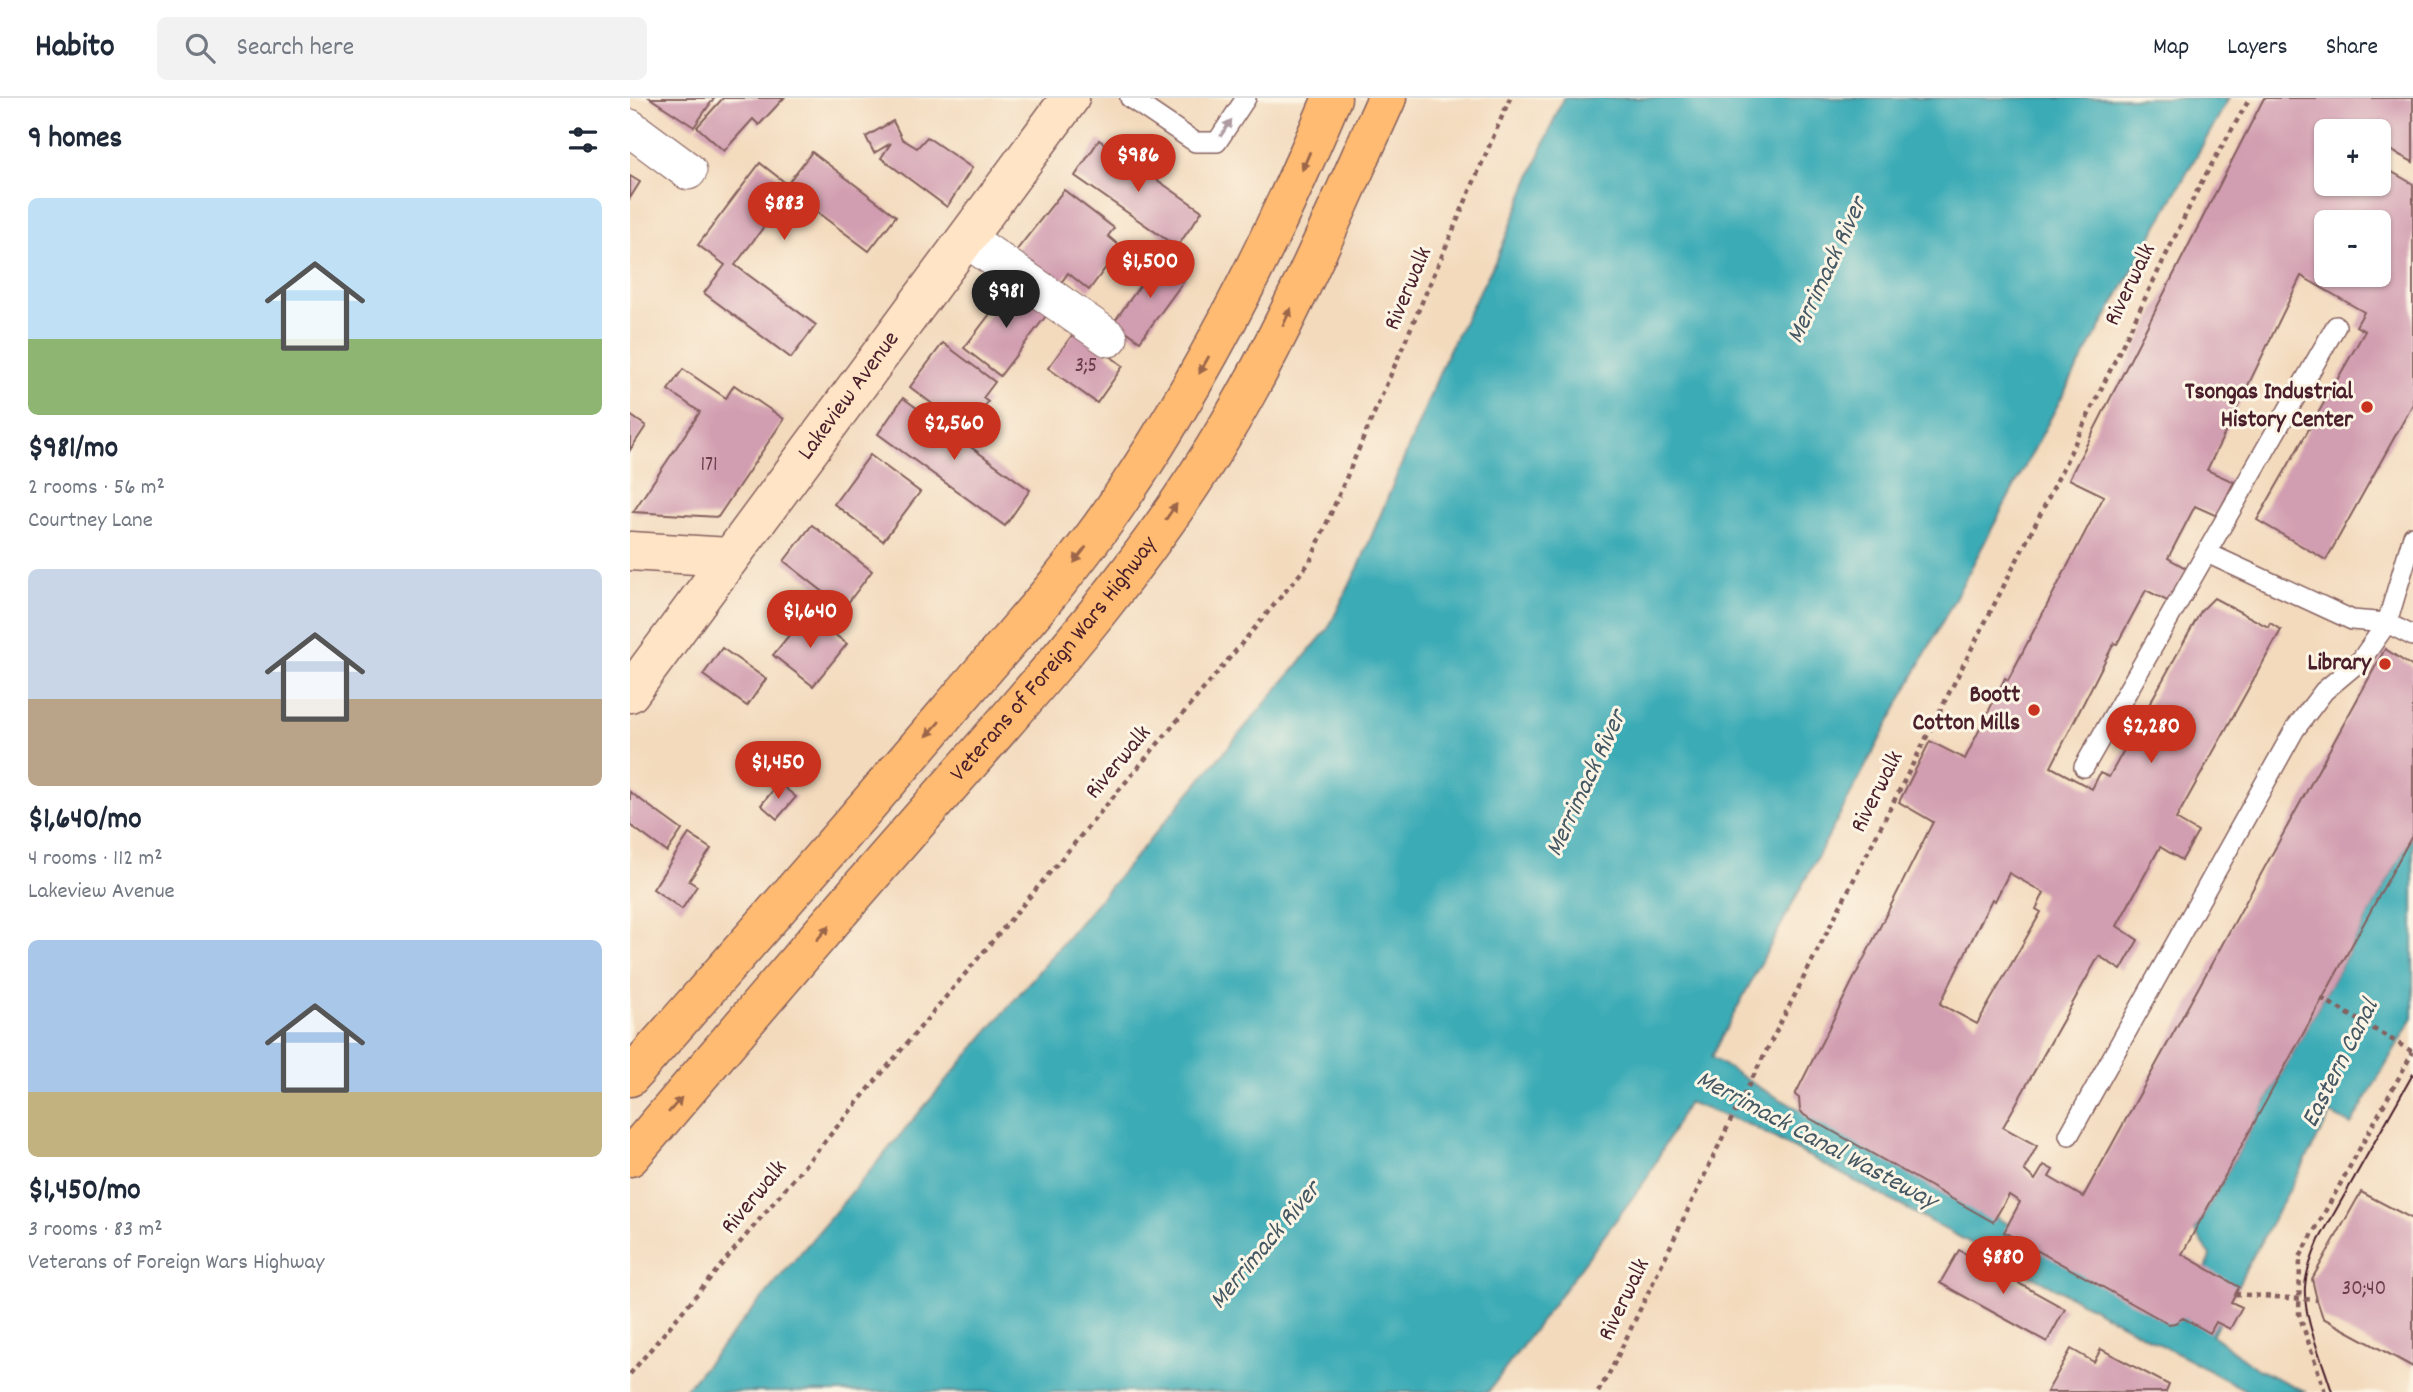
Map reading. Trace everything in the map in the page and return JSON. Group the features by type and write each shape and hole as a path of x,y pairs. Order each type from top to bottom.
{"main road":[{"name":"Lakeview Avenue","path":"630,693 1070,98"},
{"name":"Veterans of Foreign Wars Highway","path":"630,1077 1044,601 1117,505 1187,396 1249,281 1297,182 1332,98"},
{"name":"Veterans of Foreign Wars Highway","path":"630,1157 1040,684 1140,556 1225,431 1256,377 1283,325 1387,98"},
{"path":"630,551 730,557"}],"street":[{"path":"630,128 688,170"},
{"path":"967,239 1109,338"}],"lane":[{"path":"1130,98 1195,142 1217,142 1246,98"},
{"path":"2084,767 2336,326"},
{"path":"2069,1135 2295,729 2324,691 2361,660 2387,623 2413,536"},
{"path":"2207,553 2351,620 2387,623 2413,636"}],"path":[{"name":"Riverwalk","path":"630,1374 1310,562 1510,98"},
{"name":"Riverwalk","path":"1598,1392 1751,1080 2042,511 2201,183 2250,98"},
{"path":"2321,998 2413,1052 2300,1257 2299,1314 2325,1392"},
{"path":"2235,1294 2317,1300"}],"water":[{"path":"1563,98 2229,98 2072,378 1711,1057 1760,1088 2178,1317 2196,1310 2210,1255 2195,1231 2413,834 2413,1017 2351,1125 2331,1114 2212,1335 2257,1369 2307,1392 2249,1392 1752,1126 1688,1102 1647,1178 1488,1392 683,1392 1328,629 1360,564 1449,350 1498,256"}],"building":[{"path":"650,98 714,98 694,127"},
{"path":"723,98 784,98 759,125 753,119 724,151 697,127"},
{"name":"Boott Cotton Mills","path":"2264,98 2413,98 2413,162 2391,151 2391,119 2314,119 2314,196 2391,196 2391,171 2413,184 2413,404 2326,560 2257,520 2365,331 2356,326 2364,312 2320,287 2391,287 2391,210 2314,210 2314,283 2301,276 2207,470 2234,482 2217,516 2195,506 2168,558 2189,570 2171,603 2146,590 2117,644 2114,643 2051,767 2092,789 2100,773 2109,777 2201,611 2214,598 2268,627 2270,623 2281,630 2176,819 2198,832 2182,860 2160,847 2117,926 2138,940 2121,970 2099,956 2003,1127 2037,1146 2024,1170 2035,1180 2044,1165 2053,1170 2049,1177 2083,1197 2385,649 2413,667 2413,834 2182,1254 2239,1287 2231,1302 2242,1307 2230,1329 2216,1322 2210,1333 2183,1318 2169,1324 2004,1232 2020,1202 2009,1195 1993,1222 1804,1115 1800,1110 1799,1098 1795,1095 1933,822 1899,802 1930,741 1965,759 2005,678 2008,680 2104,496 2069,479","holes":["2009,873 2044,893 2036,909 2041,912 1977,1024 1940,1004 1992,899 1995,901"]},
{"path":"893,121 902,139 917,148 927,137 972,168 947,207 881,158 891,143 874,153 866,137"},
{"path":"1099,140 1202,211 1177,247 1075,176"},
{"path":"812,152 896,216 869,251 790,192 735,265 816,325 791,358 704,293 725,265 698,245 760,163 787,184"},
{"path":"630,176 640,182 630,198"},
{"path":"1064,190 1114,228 1108,236 1121,247 1089,290 1068,273 1056,290 1012,256"},
{"path":"1159,259 1186,278 1140,341 1114,322"},
{"path":"1013,284 1049,312 1000,376 964,348"},
{"path":"1076,330 1123,366 1097,403 1048,368"},
{"path":"943,343 995,382 983,398 988,402 967,430 910,387"},
{"path":"683,369 726,398 734,385 784,419 718,517 633,512 700,412 668,390"},
{"path":"903,398 1030,490 1005,526 878,434"},
{"path":"630,415 646,426 630,450"},
{"path":"870,455 920,492 883,541 834,504"},
{"path":"812,525 872,571 844,608 784,561"},
{"path":"807,613 847,644 813,686 773,655"},
{"path":"722,648 766,679 747,706 703,675"},
{"path":"779,783 796,797 777,819 761,805"},
{"path":"630,792 682,830 667,852 630,825"},
{"path":"689,834 711,849 689,881 697,886 682,909 653,889"},
{"path":"2361,1192 2413,1219 2413,1367 2323,1318 2317,1300 2312,1279"},
{"path":"1959,1250 2065,1309 2047,1342 1940,1283"},
{"path":"2071,1349 2094,1362 2101,1349 2169,1385 2166,1392 2047,1392"}],"tram line":[{"path":"2332,1392 2307,1313 2305,1287 2310,1263 2319,1240 2413,1074"}],"place":[{"name":"Tsongas Industrial History Center","path":"2367,407"},
{"name":"Library","path":"2385,664"},
{"name":"Boott Cotton Mills","path":"2034,710"}],"water label":[{"name":"Merrimack River","path":"1828,271"},
{"name":"Merrimack River","path":"1587,784"},
{"name":"Eastern Canal","path":"2341,1064"},
{"name":"Merrimack Canal Wasteway","path":"1816,1141"},
{"name":"Merrimack River","path":"1266,1246"}]}
